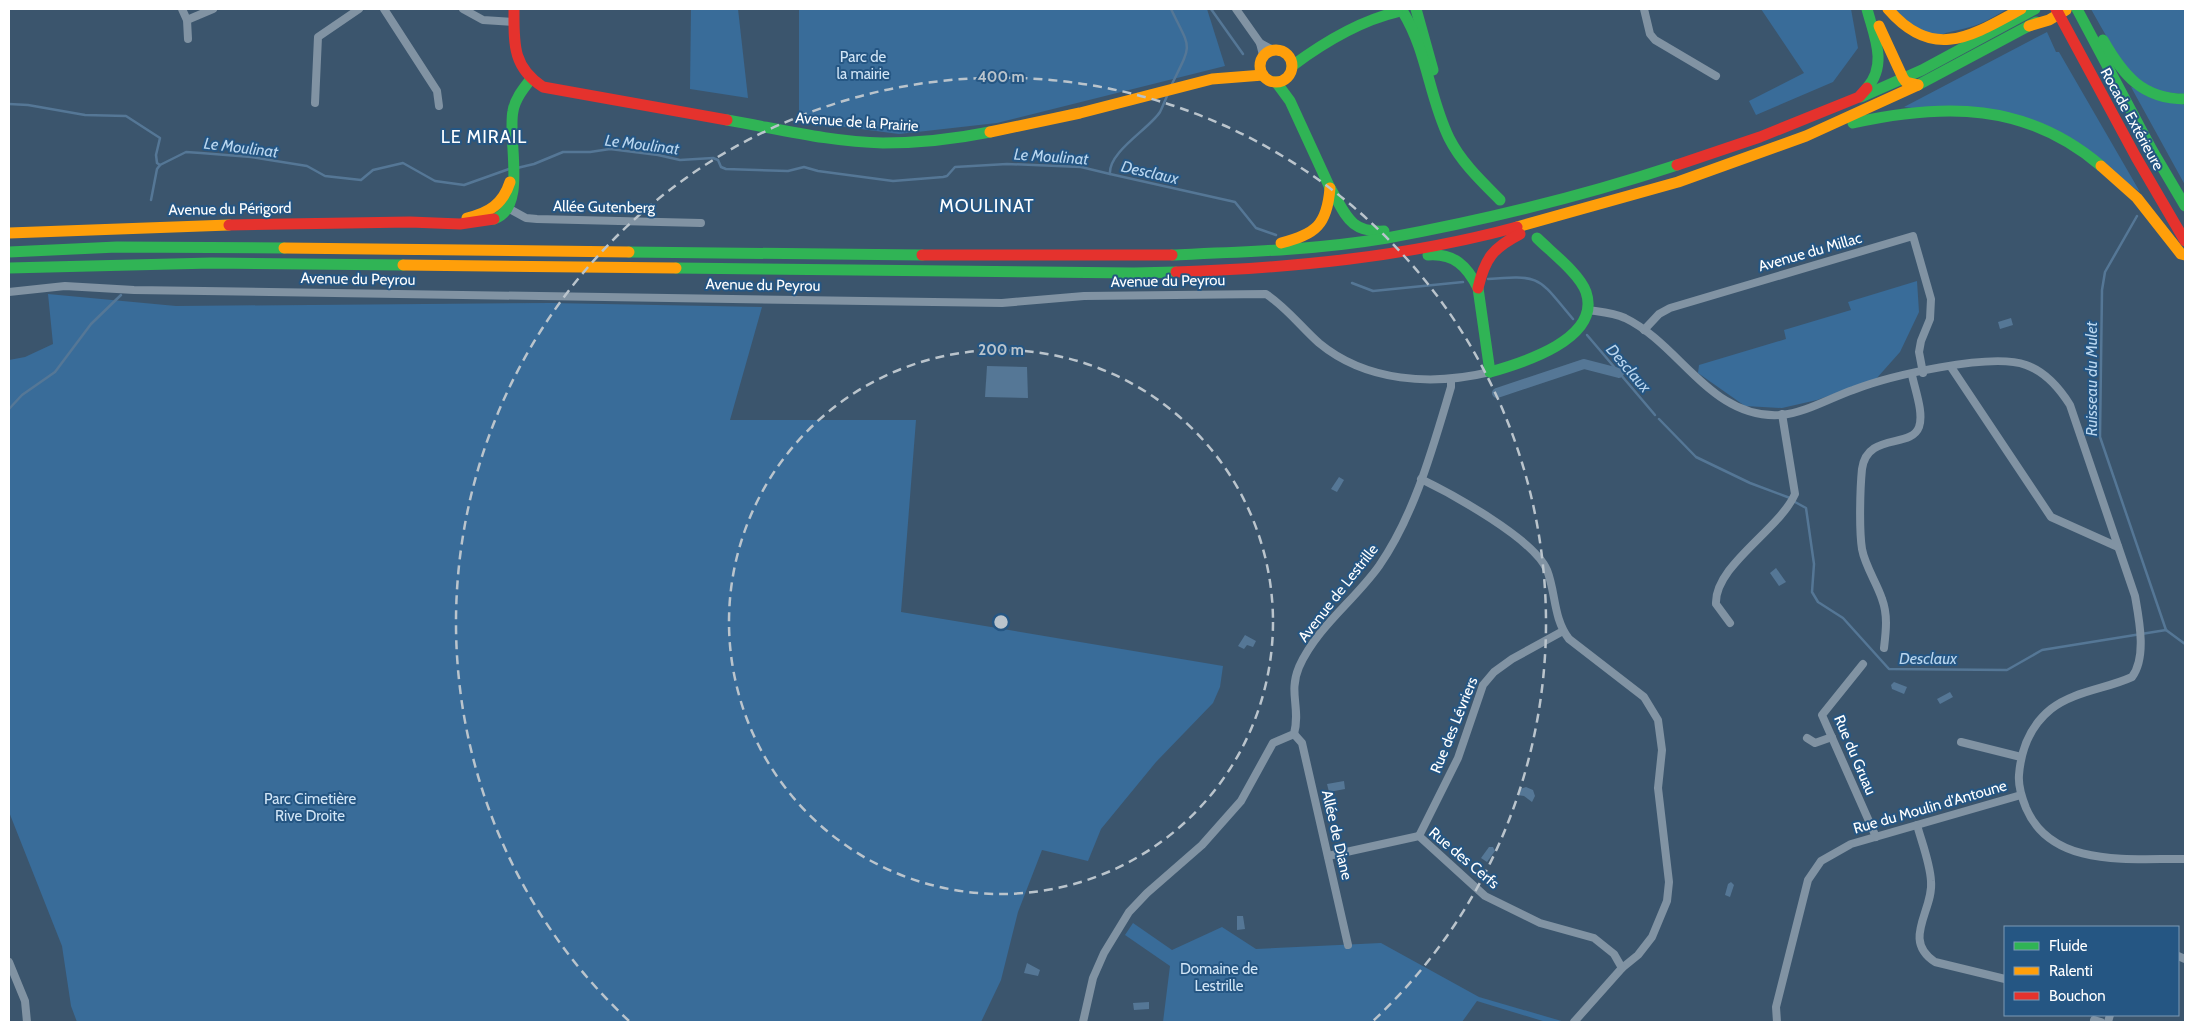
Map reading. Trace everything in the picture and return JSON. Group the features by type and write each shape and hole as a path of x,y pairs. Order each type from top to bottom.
{"main road":[{"path":"514,9 515,52 520,66 530,80"},
{"path":"1363,23 1375,9"},
{"path":"1416,9 1429,52 1438,104"},
{"path":"1859,97 1875,79 1879,64 1879,53 1867,9"},
{"path":"1871,9 1903,78 1906,82 1918,85"},
{"path":"1888,9 1902,24 1916,34 1932,40 1944,41 1977,33 2024,15 2057,9"},
{"path":"9,252 118,247 200,247 1134,257 1325,247 1386,238 1516,211 1643,176 1737,146 1903,78 2035,9"},
{"path":"2046,9 2059,33 2072,41"},
{"name":"Rocade Extérieure","path":"2057,9 2072,41 2136,158 2185,241"},
{"path":"9,268 104,264 222,263 1134,273 1250,269 1379,256 1472,239 1678,182 1806,136 1918,85 2024,15 2049,20 2068,9"},
{"path":"2077,9 2152,150 2185,206"},
{"path":"2086,9 2116,63 2135,84 2161,97 2185,99"},
{"path":"1500,200 1461,157 1449,138 1414,30 1400,10 1363,23 1309,52 1276,82 1290,101 1330,188 1348,220 1365,231 1395,229 1491,210 1516,211"},
{"path":"1263,75 1265,56 1309,52"},
{"path":"1286,54 1290,71 1290,101"},
{"name":"Avenue de la Prairie","path":"1241,74 1265,56"},
{"name":"Avenue de la Prairie","path":"530,80 543,87 815,137 886,142 928,142 1000,132 1241,74 1263,75 1276,82"},
{"name":"Avenue du Périgord","path":"9,233 230,223 452,222 469,224 489,222 501,216 508,209 514,197 512,175 513,110 521,91 530,80"},
{"path":"1806,136 1887,115 1931,109 1957,108 1982,111 2033,124 2068,140 2095,159 2146,208 2181,254 2185,255"},
{"name":"Avenue du Périgord","path":"452,222 480,216 494,208 502,201 509,188 512,175"},
{"path":"1233,253 1300,239 1310,234 1326,217 1330,188"},
{"path":"494,208 508,209"},
{"path":"1478,288 1485,261 1492,251 1501,244 1546,220"},
{"path":"1250,269 1282,272 1330,269 1442,254 1460,261 1473,277 1478,288 1490,372 1519,363 1557,344 1580,327 1588,310 1588,295 1575,278 1537,238"}],"street":[{"path":"182,9 187,20 188,39"},
{"path":"187,20 213,9"},
{"path":"315,103 318,37 359,9"},
{"path":"384,9 437,91 439,106"},
{"path":"463,9 483,20 514,22"},
{"path":"1236,9 1260,43 1265,56"},
{"path":"1644,9 1650,34 1655,40 1716,76"},
{"path":"508,209 506,204 509,188"},
{"name":"Allée Gutenberg","path":"508,209 526,218 536,219 701,223"},
{"name":"Avenue du Millac","path":"1644,330 1659,314 1670,308 1913,236 1931,299 1930,319 1921,341 1919,352 1923,372"},
{"name":"Avenue du Peyrou","path":"9,292 65,286 134,290 1002,303 1084,296 1266,294 1282,305 1320,343 1349,363 1367,371 1395,377 1451,379 1490,372"},
{"path":"1588,310 1616,315 1644,330"},
{"name":"Rue du Moulin d'Antoune","path":"1644,330 1698,379 1735,406 1754,413 1794,413 1855,389 1923,372 1952,367 2003,360 2027,365 2040,372 2062,392 2070,405 2135,596 2139,663 2132,677 2074,697 2051,709 2028,735 2021,757 2019,780 2022,795 1851,844 1821,861 1808,880 1776,1007 1776,1022"},
{"path":"1952,367 2051,517 2118,547"},
{"path":"1884,648 1886,614 1862,551 1862,469 1866,455 1876,447 1911,436 1918,429 1920,418 1912,375"},
{"name":"Avenue de Lestrille","path":"1294,734 1298,721 1293,685 1300,666 1321,631 1378,568 1398,538 1421,479 1451,386 1451,379"},
{"path":"1730,623 1716,604 1718,589 1724,577 1752,544 1783,514 1795,494 1782,414"},
{"path":"1421,479 1506,529 1538,554 1547,570 1557,616 1563,631 1569,639 1644,697 1658,720 1662,750 1658,788 1669,882 1667,901 1652,937 1638,955 1622,968 1574,1022"},
{"name":"Rue des Lévriers","path":"1419,836 1458,758 1482,685 1494,672 1512,659 1563,631"},
{"name":"Rue du Gruau","path":"1863,664 1822,715 1876,837"},
{"path":"1084,1022 1093,978 1104,953 1128,912 1202,845 1241,802 1273,743 1294,734"},
{"name":"Allée de Diane","path":"1294,734 1302,743 1348,945"},
{"path":"1807,738 1815,743 1832,737"},
{"path":"1961,742 2021,757"},
{"path":"2022,795 2030,816 2040,830 2060,846 2078,853 2094,856 2185,859"},
{"path":"1917,825 1932,882 1919,936 1920,947 1926,956 1935,962 2004,980"},
{"name":"Rue des Cerfs","path":"1328,856 1419,836 1485,896 1540,923 1594,938 1614,954 1622,968"},
{"path":"9,962 25,1001 27,1022"}],"green space":[{"path":"691,9 738,9 748,98 690,89"},
{"name":"Parc de la mairie","path":"799,9 1207,9 1225,66 997,123 899,134 799,121"},
{"path":"1761,9 1851,9 1858,48 1833,82 1756,115 1749,101 1804,73"},
{"path":"1894,9 2007,9 1979,24 1937,37 1916,28"},
{"path":"2091,9 2185,9 2185,94 2154,90 2137,80 2115,50"},
{"path":"2047,32 2056,52 2059,52 2140,192 2043,125 1904,107"},
{"path":"2131,87 2185,105 2185,185"},
{"path":"1917,281 1919,312 1900,352 1876,379 1817,400 1782,408 1745,406 1698,373 1699,365 1786,339 1784,330 1851,310 1848,302"},
{"name":"Parc Cimetière Rive Droite","path":"48,294 176,306 551,303 762,307 730,420 916,420 901,612 1223,666 1220,687 1213,703 1156,762 1101,829 1088,861 1042,850 1018,912 1001,980 981,1022 77,1022 71,1006 62,946 9,812 9,360 25,357 53,344"},
{"name":"Domaine de Lestrille","path":"1133,923 1172,950 1222,927 1256,949 1381,943 1479,997 1565,1022 1546,1022 1477,1001 1462,1022 1163,1022 1170,966 1125,935"}],"shaded area":[{"path":"2011,318 2013,325 2000,329 1998,322"},
{"path":"987,366 1027,367 1028,398 985,397"},
{"path":"1339,477 1344,480 1337,492 1331,489"},
{"path":"1776,568 1786,582 1779,586 1770,573"},
{"path":"1245,635 1256,641 1253,647 1247,645 1244,649 1238,646"},
{"path":"1894,682 1907,687 1904,694 1892,689 1891,685"},
{"path":"1950,692 1953,697 1940,704 1937,699"},
{"path":"1344,781 1345,789 1329,792 1327,784"},
{"path":"1526,787 1533,790 1535,796 1532,802 1524,796 1517,795 1520,789"},
{"path":"1489,847 1493,847 1495,851 1487,862 1481,858"},
{"path":"1731,882 1734,885 1730,897 1725,895 1728,884"},
{"path":"1237,916 1243,916 1245,929 1237,930"},
{"path":"1027,963 1040,970 1038,976 1024,973"},
{"path":"1149,1002 1149,1009 1134,1010 1133,1003"}],"waterway":[{"name":"Desclaux","path":"1171,9 1183,32 1187,46 1184,60 1172,84"},
{"name":"Desclaux","path":"1211,9 1243,54"},
{"name":"Desclaux","path":"1168,94 1155,119 1115,157 1110,174 1235,202 1256,228 1276,235"},
{"name":"Le Moulinat","path":"9,104 28,105 85,115 126,116 160,138 156,155 157,163 160,165"},
{"name":"Le Moulinat","path":"517,168 534,164 563,152 590,152 610,149 658,155 680,160 713,158 718,160 721,167 726,169 788,171 804,167 818,171 893,181 943,177 947,176 955,167 1007,164 1081,167 1110,174"},
{"name":"Le Moulinat","path":"160,165 186,152 201,153 251,157 307,166 325,176 361,180 373,170 403,163 435,181 464,185 509,169"},
{"path":"151,200 157,169 160,165"},
{"name":"Ruisseau du Mulet","path":"2137,216 2105,272 2102,290 2100,437 2166,630"},
{"name":"Desclaux","path":"1488,279 1520,278 1538,282 1546,287 1573,319"},
{"name":"Desclaux","path":"1352,283 1373,291 1463,282"},
{"path":"9,409 22,395 55,372 91,324 121,295"},
{"name":"Desclaux","path":"1587,335 1655,415"},
{"path":"1497,393 1584,364 1619,373"},
{"name":"Desclaux","path":"1659,419 1696,457 1750,483 1790,498"},
{"name":"Desclaux","path":"1795,502 1806,508 1814,564 1812,592 1818,602 1843,618 1889,669 2007,670 2042,650 2166,630"},
{"path":"2166,630 2185,644"}],"traffic: fast":[{"path":"1416,9 1433,70"},
{"path":"1867,9 1876,40 1878,60 1877,69 1867,88"},
{"path":"1861,97 1922,70 2035,9"},
{"path":"2077,9 2152,150 2185,206"},
{"path":"1292,66 1316,49 1355,27 1397,12"},
{"path":"1403,12 1418,42 1442,122 1449,138 1465,163 1500,200"},
{"path":"1918,85 2036,22"},
{"path":"2103,40 2118,64 2135,83 2157,95 2185,99"},
{"path":"494,219 504,212 510,201 514,171 513,111 517,98 530,80"},
{"path":"1276,82 1290,101 1330,188"},
{"path":"1853,123 1920,112 1952,111 1983,113 2014,119 2043,129 2073,145 2101,166"},
{"path":"727,120 824,138 883,143 937,140 990,132"},
{"path":"1172,255 1307,248 1387,238 1534,206 1606,187 1677,165"},
{"path":"1330,188 1345,214 1356,225 1372,231 1384,231"},
{"path":"1490,372 1539,355 1556,346 1571,336 1582,323 1588,309 1586,292 1578,278 1537,238"},
{"path":"9,252 117,247 284,248"},
{"path":"629,252 922,255"},
{"path":"1428,255 1445,256 1459,263 1469,273 1478,288 1490,372"},
{"path":"9,268 212,263 403,265"},
{"path":"676,268 1176,272"}],"traffic: slow":[{"path":"1888,9 1905,25 1921,35 1936,39 1952,39 1968,35 2021,9"},
{"path":"2029,26 2049,20 2066,10"},
{"path":"1879,26 1903,78 1906,82 1918,85"},
{"path":"1276,50 1282,51 1287,55 1291,60 1292,66 1291,72 1287,77 1282,81 1276,82 1270,81 1265,77 1261,72 1260,66 1261,60 1265,55 1270,51 1276,50"},
{"path":"990,132 1080,113 1212,79 1263,75"},
{"path":"1517,227 1678,182 1806,136 1918,85"},
{"path":"2101,166 2137,198 2181,254 2185,255"},
{"path":"467,218 482,213 499,202 510,182"},
{"path":"1281,243 1303,236 1318,226 1326,211 1330,188"},
{"path":"9,233 229,225"},
{"path":"284,248 629,252"},
{"path":"403,265 676,268"}],"traffic: jam":[{"path":"514,9 515,43 520,62 525,71 543,87 727,120"},
{"path":"2056,9 2136,157 2185,241"},
{"path":"1677,165 1760,137 1859,97 1867,88"},
{"path":"229,225 410,222 460,224 494,219"},
{"path":"1176,272 1262,268 1348,259 1433,246 1517,227"},
{"path":"1478,288 1487,261 1503,244 1520,234"},
{"path":"922,255 1172,255"}],"district":[{"name":"LE MIRAIL","path":"484,137"},
{"name":"MOULINAT","path":"987,206"}]}
